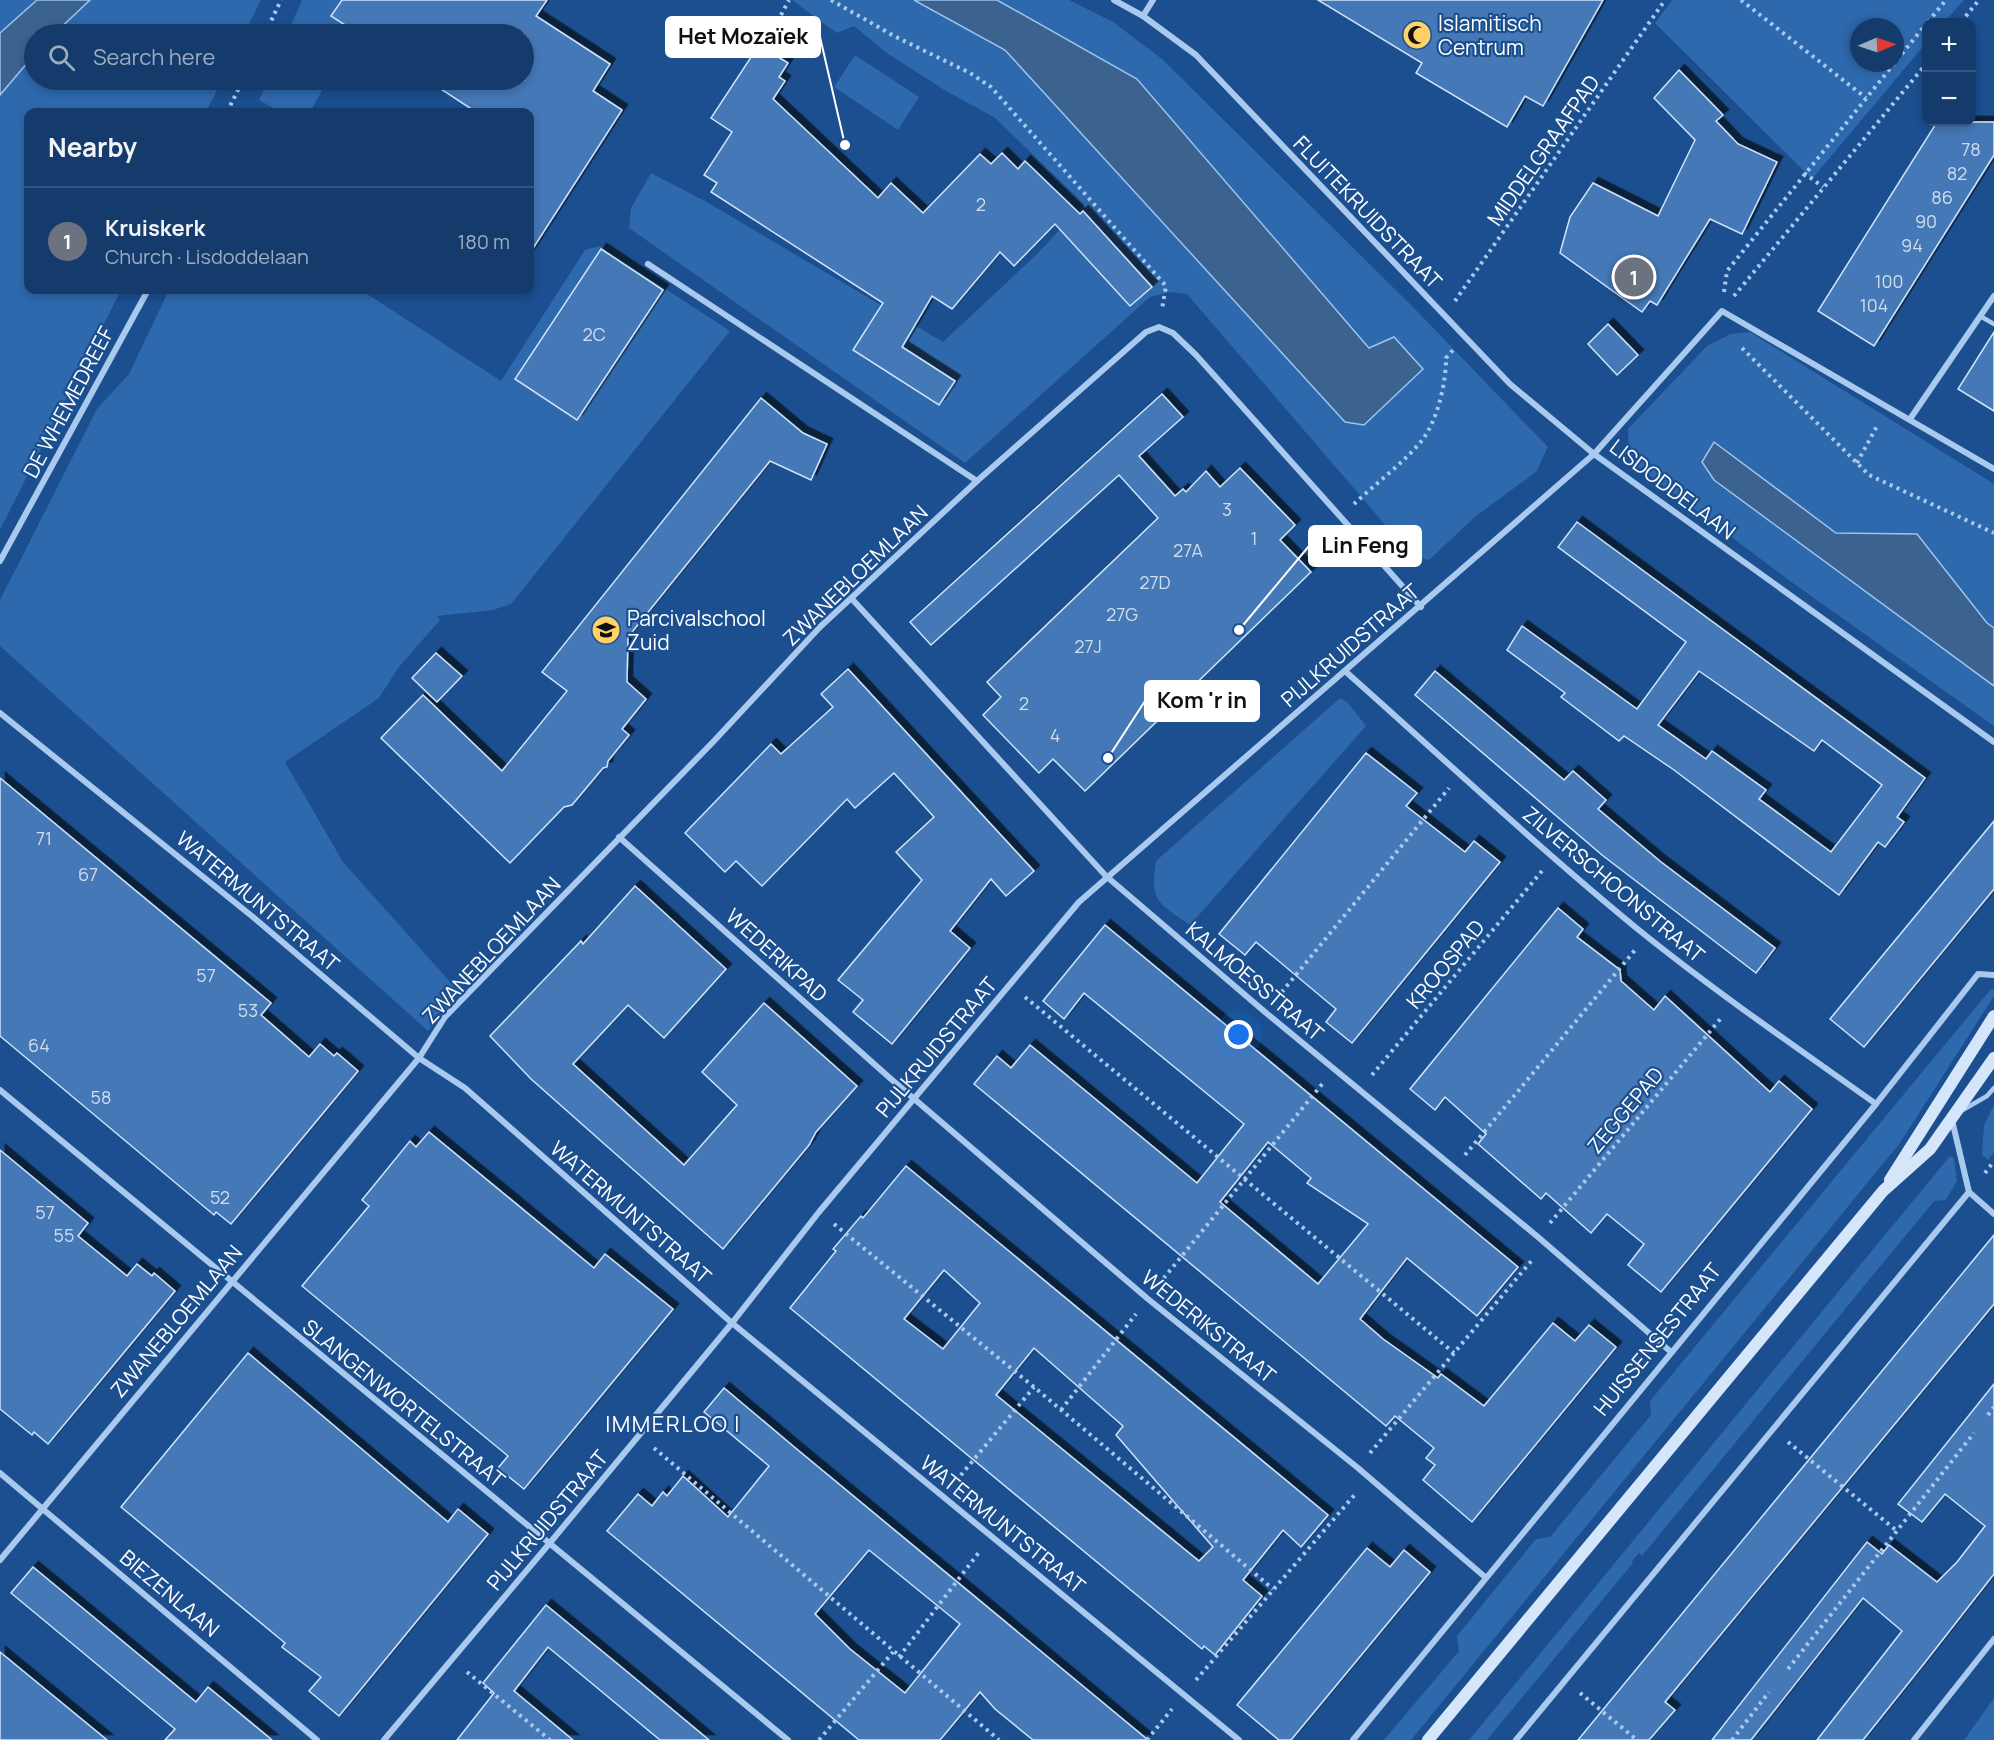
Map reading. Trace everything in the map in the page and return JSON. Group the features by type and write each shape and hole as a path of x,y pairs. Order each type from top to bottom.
{"street":[{"name":"FLUITEKRUIDSTRAAT","path":"1114,0 1143,16 1196,56 1510,384 1593,454"},
{"path":"1143,16 1153,0"},
{"path":"648,264 976,481"},
{"name":"DE WHEMEDREEF","path":"0,561 146,294"},
{"path":"1910,419 1994,296"},
{"path":"1722,311 1994,469"},
{"name":"LISDODDELAAN","path":"1722,311 1593,454 1994,741"},
{"name":"ZWANEBLOEMLAAN","path":"0,1560 230,1281 419,1058 445,1017 820,627 976,481 1124,349 1146,332 1159,327"},
{"path":"1159,327 1173,333 1196,355 1421,607"},
{"name":"PIJLKRUIDSTRAAT","path":"384,1740 732,1323 819,1212 1079,902 1106,876 1421,607 1593,454"},
{"name":"KALMOESSTRAAT","path":"852,598 1106,876 1265,1012 1538,1237 1671,1352"},
{"name":"ZILVERSCHOONSTRAAT","path":"1345,671 1554,857 1647,936 1734,1003 1876,1104"},
{"name":"WATERMUNTSTRAAT","path":"0,713 253,917 419,1058 465,1088 732,1323 1239,1740"},
{"name":"WEDERIKPAD","path":"619,837 914,1098"},
{"name":"HUISSENSESTRAAT","path":"1353,1740 1876,1104 1978,974 1994,975"},
{"path":"1883,1191 1915,1137 1994,1016"},
{"path":"1428,1740 1883,1191 1930,1149 1994,1058"},
{"name":"SLANGENWORTELSTRAAT","path":"0,1090 788,1740"},
{"name":"WEDERIKSTRAAT","path":"914,1098 1148,1299 1358,1468 1485,1578"},
{"path":"1951,1117 1969,1192 1994,1214"},
{"path":"1516,1740 1969,1192"},
{"name":"BIEZENLAAN","path":"0,1473 317,1740"},
{"path":"1914,1740 1994,1639"}],"lane":[{"path":"1980,316 1994,324"},
{"path":"1951,1117 1987,1096 1994,1088"}],"path":[{"path":"270,24 281,0"},
{"path":"781,15 789,0"},
{"path":"831,0 894,36 970,73 991,87 1166,286 1159,327"},
{"name":"MIDDELGRAAFPAD","path":"1445,316 1665,0"},
{"path":"1742,0 1866,98"},
{"path":"1931,18 1946,0"},
{"path":"1964,18 1979,0"},
{"path":"1722,311 1727,271 1922,29"},
{"path":"1722,311 1922,69"},
{"path":"229,108 238,90"},
{"path":"1804,173 1823,187"},
{"path":"1711,323 1740,345 1869,475 1994,532"},
{"path":"1340,517 1422,440 1438,403 1446,370 1446,358 1464,337"},
{"path":"1857,463 1888,406"},
{"path":"1265,1012 1461,774"},
{"name":"KROOSPAD","path":"1360,1089 1554,857"},
{"path":"1454,1168 1647,936"},
{"path":"1011,985 1454,1353"},
{"name":"ZEGGEPAD","path":"1538,1237 1734,1003"},
{"path":"1061,1410 1244,1178 1335,1069"},
{"path":"819,1212 1034,1387 1273,1589"},
{"path":"1358,1468 1546,1244"},
{"path":"944,1496 1034,1387"},
{"path":"1988,1415 1994,1407"},
{"path":"1772,1430 1897,1531"},
{"path":"1788,1669 1974,1433"},
{"path":"639,1435 999,1740"},
{"path":"1147,1740 1369,1478"},
{"path":"899,1657 992,1536"},
{"path":"819,1740 893,1652"},
{"path":"452,1659 550,1740"},
{"path":"1568,1675 1582,1696 1637,1740"},
{"path":"1732,1740 1770,1692"}],"shaded area":[{"path":"0,0 37,0 0,33"},
{"path":"37,0 90,0 65,24 24,24 24,67 0,95 0,33"},
{"path":"90,0 261,0 249,24 65,24"},
{"path":"302,0 377,0 363,8 351,24 291,24"},
{"path":"792,0 914,0 1005,50 1345,422 1364,425 1423,368 1370,348 1137,79 997,0 1069,0 1113,22 1162,59 1412,306 1548,447 1536,472 1476,516 1429,560 1412,556 1187,294 1170,292 1150,297 965,463 629,228 631,208 651,173 705,201 943,342 1035,256 1084,204 994,117 946,91 888,54 854,26 837,33"},
{"path":"914,0 997,0 1137,79 1369,348 1394,337 1423,369 1364,425 1345,422 1005,50"},
{"path":"1672,0 1964,0 1948,18 1922,18 1922,48 1904,69 1904,18 1850,18 1850,72 1902,72 1812,179 1655,23"},
{"path":"855,55 919,97 898,130 834,87"},
{"path":"24,67 24,90 217,90 208,108 24,108 24,294 119,294 0,530 0,95"},
{"path":"264,90 322,90 312,108 273,108 259,100"},
{"path":"600,246 730,331 511,604 493,610 437,616 440,620 398,668 379,698 285,762 343,862 460,993 428,1031 0,646 0,600 97,409 129,374 167,294 367,294 501,381 585,250"},
{"path":"1750,332 1994,484 1994,628 1987,623 1917,534 1836,534 1714,442 1702,462 1714,480 1994,686 1994,726 1790,581 1629,460 1628,429 1707,346 1731,334"},
{"path":"1714,442 1836,533 1917,534 1987,623 1994,628 1994,686 1714,480 1702,462"},
{"path":"1340,698 1348,703 1366,726 1190,925 1164,906 1159,900 1154,885 1156,861"},
{"path":"1991,989 1994,989 1994,996 1900,1143 1411,1740 1384,1740 1459,1651 1457,1636 1536,1539 1550,1537 1651,1415 1650,1401"},
{"path":"1994,1105 1994,1152 1988,1160 1982,1155 1984,1125"},
{"path":"1950,1156 1954,1158 1957,1181 1946,1200 1934,1201 1642,1556 1639,1553 1632,1561 1633,1563 1487,1740 1469,1740"},
{"path":"1994,1698 1994,1740 1964,1740"}],"building":[{"path":"342,0 547,0 536,16 610,64 593,91 622,110 534,247 534,108 470,108 442,90 534,90 534,24 343,24 331,16"},
{"path":"1318,0 1603,0 1543,106 1525,96 1507,127 1416,73 1422,63"},
{"path":"759,45 788,63 779,77 785,81 773,99 878,198 891,183 923,213 980,154 991,164 1002,153 1018,169 1025,161 1080,214 1083,211 1152,287 1130,306 1055,224 1014,266 1000,252 952,309 932,296 902,347 955,381 939,405 853,350 883,303 711,192 717,183 704,175 732,132 711,118"},
{"path":"1679,70 1723,115 1716,121 1738,144 1777,162 1742,234 1710,219 1657,305 1650,301 1642,312 1560,253 1570,217 1593,183 1658,216 1695,140 1654,98"},
{"path":"1976,122 1994,122 1994,155 1874,346 1818,311 1934,126 1976,126"},
{"path":"601,249 663,290 577,420 515,379"},
{"path":"1608,324 1638,355 1617,375 1588,344"},
{"path":"1994,332 1994,411 1958,389"},
{"path":"1162,394 1183,417 1139,456 1175,496 1183,489 1186,492 1206,471 1220,487 1240,468 1295,525 1280,540 1311,572 1085,791 1053,759 1039,773 983,715 1001,697 987,682 1158,518 1119,475 931,645 910,622"},
{"path":"761,398 803,433 827,444 811,480 770,461 628,637 627,682 646,699 622,729 629,735 608,761 607,767 603,768 572,805 564,807 510,863 381,738 423,695 502,771 567,691 542,672"},
{"path":"1577,522 1925,778 1897,817 1904,822 1885,847 1878,842 1839,895 1674,770 1624,736 1619,741 1561,697 1565,693 1507,650 1522,626 1637,709 1686,642 1558,547","holes":["1699,671 1814,751 1822,740 1882,785 1831,852 1759,799 1766,790 1712,751 1706,759 1658,725"]},
{"path":"436,653 462,676 437,702 412,678"},
{"path":"848,669 1034,871 1006,896 991,879 950,931 970,948 892,1044 853,1012 863,1000 838,980 922,880 896,852 934,817 894,773 855,808 847,799 762,886 736,861 725,872 685,833 771,744 781,754 833,707 821,694"},
{"path":"1435,671 1564,780 1573,771 1606,800 1598,809 1661,862 1775,948 1756,973 1602,855 1415,695"},
{"path":"1366,753 1417,793 1406,806 1465,852 1474,841 1500,862 1352,1043 1326,1022 1336,1009 1256,942 1245,955 1219,934"},
{"path":"0,778 271,1003 261,1015 309,1057 320,1044 334,1056 337,1053 358,1071 231,1224 216,1212 214,1215 0,1036"},
{"path":"1994,821 1994,889 1864,1047 1830,1019"},
{"path":"635,886 726,969 664,1038 628,1005 573,1064 684,1165 737,1105 702,1072 764,1003 857,1086 816,1132 809,1145 723,1249 531,1079 490,1036 581,941 583,944"},
{"path":"1558,908 1583,929 1577,937 1620,970 1621,981 1654,1010 1665,996 1770,1092 1779,1081 1812,1109 1661,1292 1628,1265 1644,1244 1607,1214 1591,1233 1546,1193 1541,1199 1478,1144 1486,1134 1445,1097 1435,1110 1410,1089"},
{"path":"1105,925 1518,1267 1477,1316 1407,1258 1360,1319 1383,1339 1438,1378 1441,1374 1484,1406 1553,1323 1575,1341 1589,1325 1616,1347 1472,1522 1423,1480 1435,1465 1426,1458 1434,1448 1395,1416 1386,1426 974,1084 997,1056 1011,1068 1030,1045 1197,1183 1244,1124 1084,993 1064,1019 1043,1001","holes":["1268,1142 1311,1178 1307,1183 1368,1224 1318,1284 1220,1202"]},
{"path":"429,1132 594,1268 605,1254 673,1309 524,1489 498,1468 508,1456 302,1286 369,1206 362,1200 410,1141 416,1147"},
{"path":"0,1150 88,1223 78,1236 127,1276 137,1264 152,1276 154,1273 175,1291 48,1444 34,1432 32,1435 0,1409"},
{"path":"906,1166 1328,1515 1301,1547 1283,1530 1243,1580 1262,1596 1215,1655 1204,1646 1202,1649 790,1308 836,1251 833,1249 861,1216 863,1218","holes":["944,1270 980,1303 943,1349 904,1319","1034,1348 1123,1426 1116,1435 1213,1547 1199,1561 996,1395"]},
{"path":"1994,1235 1994,1304 1665,1702 1675,1710 1649,1740 1578,1740"},
{"path":"248,1353 448,1522 458,1509 488,1534 339,1716 309,1691 321,1677 282,1647 285,1643 121,1507"},
{"path":"1994,1384 1994,1574 1926,1661 1863,1740 1817,1740 1902,1631 1863,1598 1751,1740 1712,1740 1867,1542 1882,1554 1889,1545 1937,1582 1957,1562 1985,1526 1945,1494 1922,1522 1898,1504"},
{"path":"724,1388 1148,1740 1033,1740 995,1709 980,1692 940,1740 859,1740 607,1531 638,1494 652,1506 663,1492 667,1496 683,1476 728,1517 769,1466 704,1412","holes":["869,1550 960,1624 905,1693 850,1649 815,1614"]},
{"path":"1367,1548 1390,1567 1404,1550 1430,1572 1291,1740 1279,1740 1237,1705"},
{"path":"33,1567 196,1702 208,1687 272,1740 165,1740 175,1729 11,1593"},
{"path":"546,1605 709,1740 660,1740 548,1647 514,1691 573,1740 457,1740 494,1693 483,1683"},
{"path":"0,1652 45,1689 107,1740 0,1740"}],"place":[{"name":"Islamitisch Centrum","path":"1417,35"},
{"name":"Het Mozaïek","path":"845,145"},
{"name":"Kruiskerk","path":"1634,277"},
{"name":"Parcivalschool Zuid","path":"606,630"},
{"name":"Lin Feng","path":"1239,630"},
{"name":"Kom 'r in","path":"1108,758"}],"district":[{"name":"IMMERLOO I","path":"673,1424"}]}
